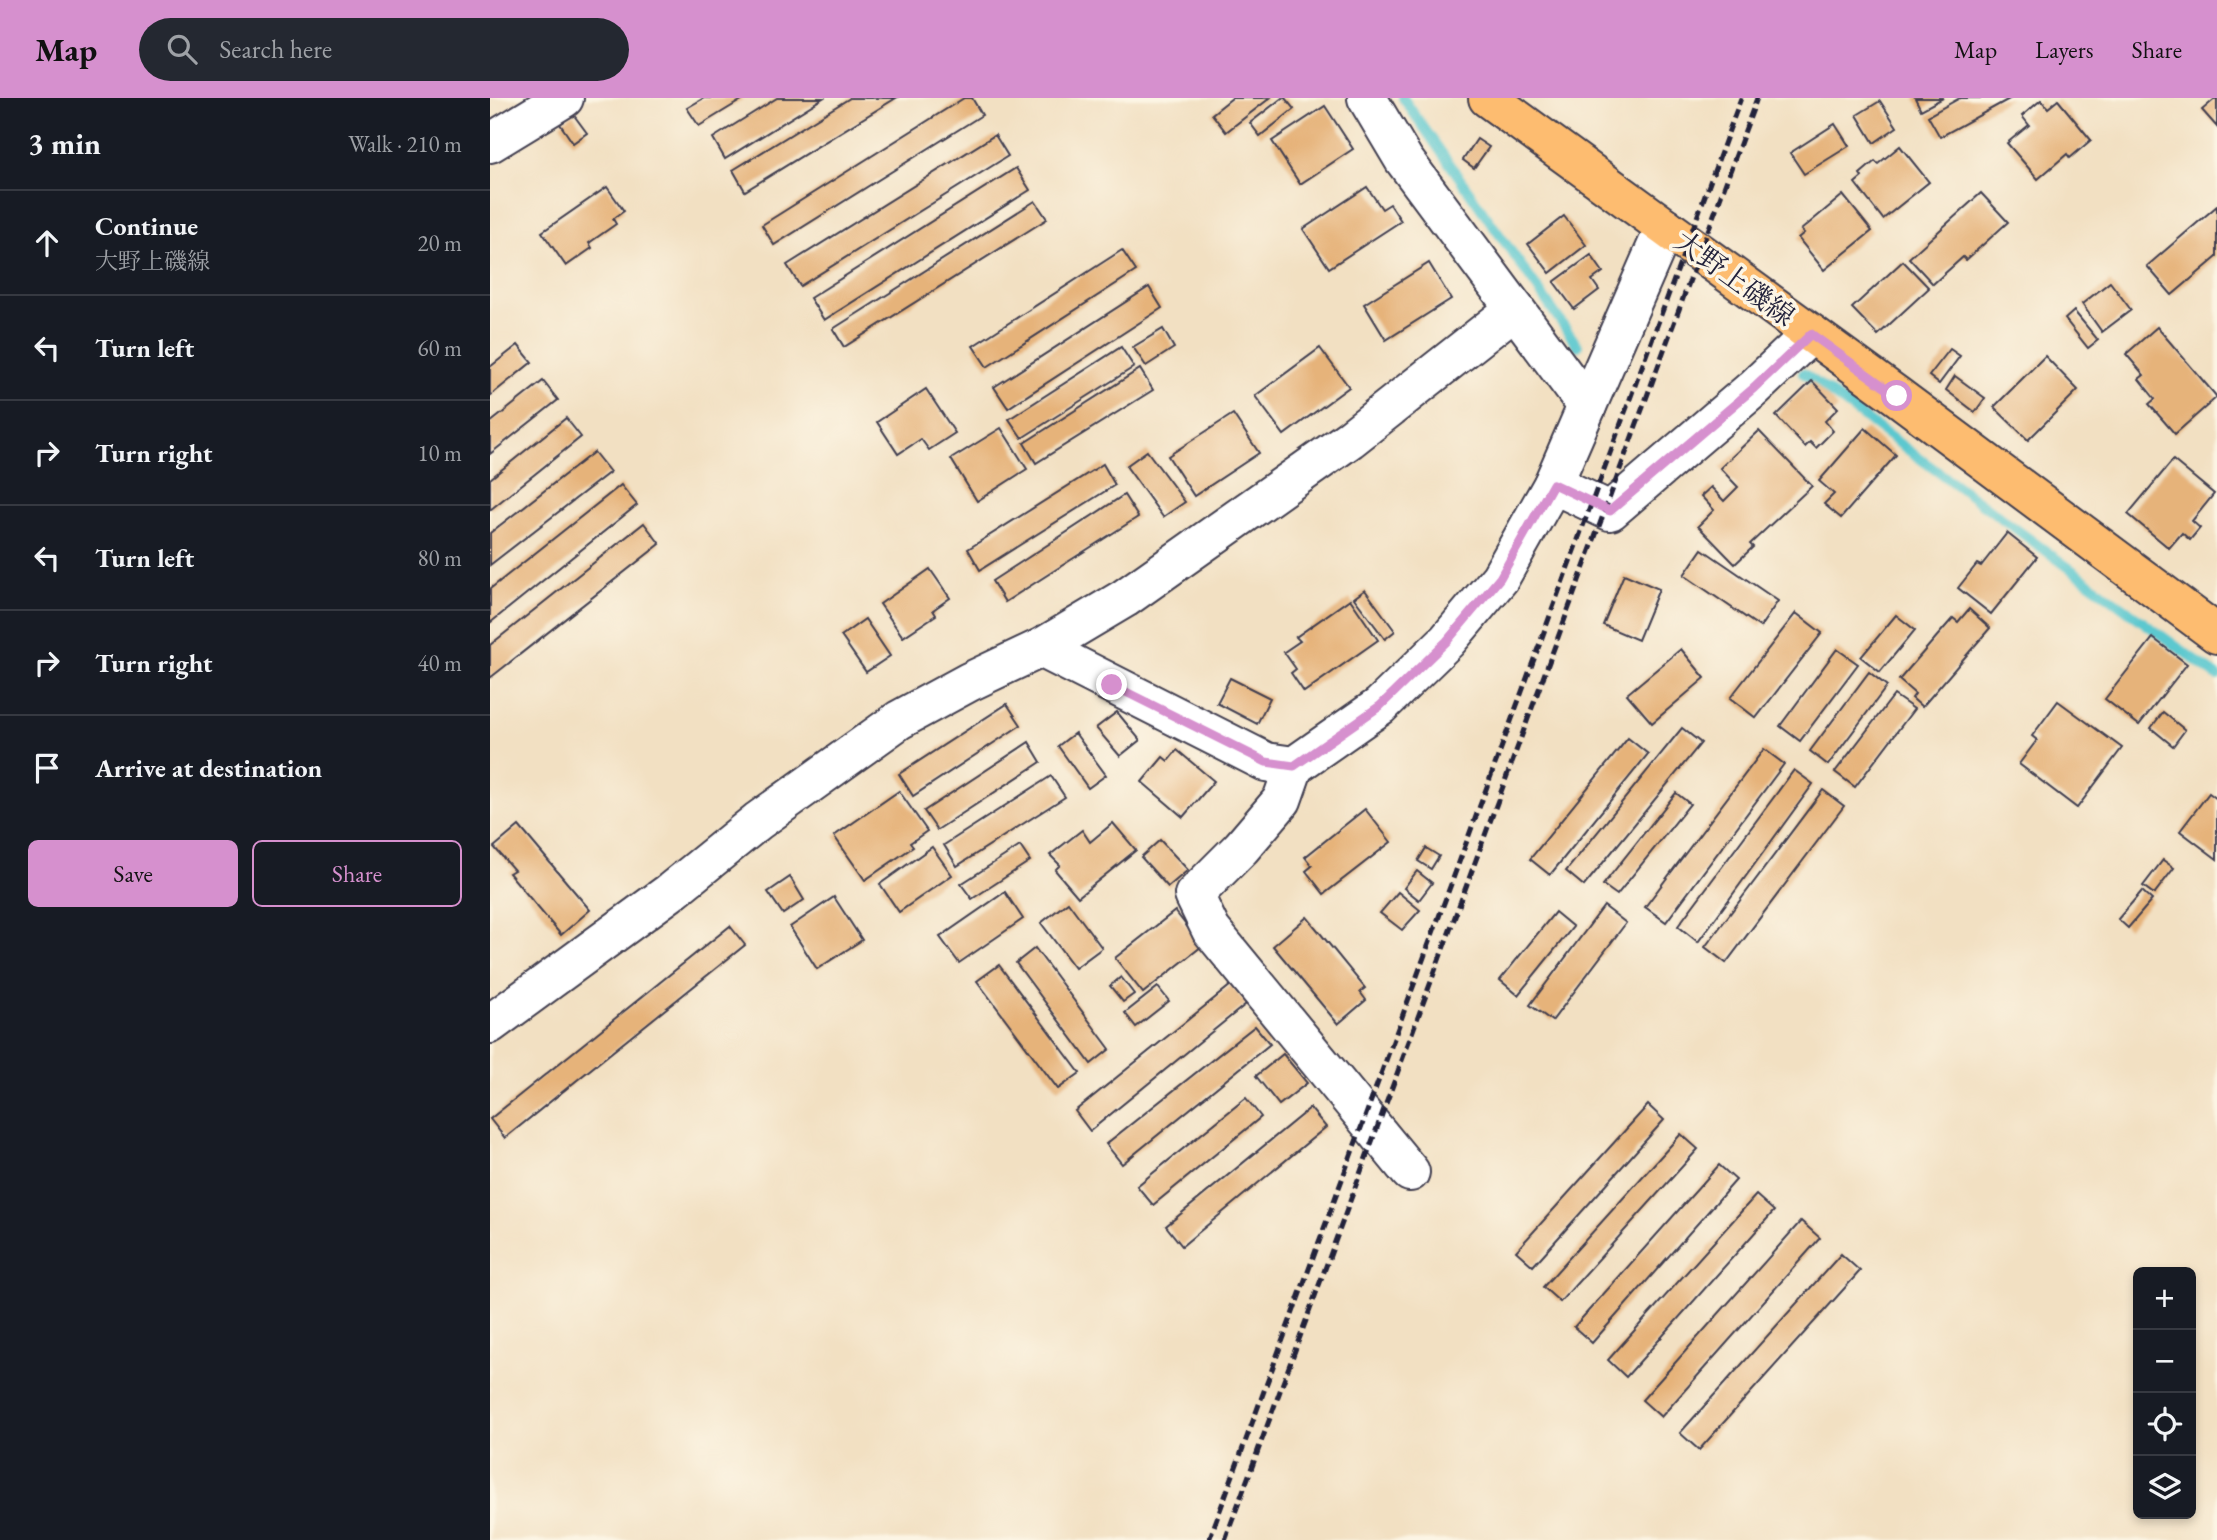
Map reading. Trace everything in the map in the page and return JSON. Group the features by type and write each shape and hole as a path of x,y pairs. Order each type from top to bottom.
{"main road":[{"name":"大野上磯線","path":"1488,98 2217,634"}],"street":[{"path":"490,143 564,98"},
{"path":"1367,98 1404,160 1587,406"},
{"path":"1410,1172 1211,930 1194,895 1241,848 1282,800 1294,766 1380,706 1447,641 1500,578 1553,484 1665,228"},
{"path":"490,1024 669,893 758,821 899,720 969,682 1041,648 1125,598 1350,439 1515,309"},
{"path":"1553,484 1610,511 1754,388 1811,334"},
{"path":"1041,648 1266,762 1294,766"}],"building":[{"path":"704,98 745,98 699,126 687,108"},
{"path":"777,98 823,98 725,159 713,138"},
{"path":"850,98 896,98 745,191 733,170"},
{"path":"964,98 972,98 982,115 774,245 762,225"},
{"path":"1232,98 1270,98 1226,132 1212,114"},
{"path":"1282,98 1294,109 1260,136 1250,123"},
{"path":"1915,98 1943,98 1921,110"},
{"path":"1960,98 2011,98 1940,137 1928,116"},
{"path":"2217,98 2217,127 2202,110"},
{"path":"2041,100 2048,108 2058,100 2091,140 2070,158 2067,154 2038,179 2007,143 2029,125 2022,116"},
{"path":"1880,101 1897,127 1874,143 1857,115"},
{"path":"1325,106 1353,149 1300,184 1272,141"},
{"path":"573,114 587,133 573,143 560,124"},
{"path":"1835,124 1849,146 1804,174 1790,153"},
{"path":"995,135 1008,156 800,286 787,265"},
{"path":"1477,139 1489,147 1474,168 1463,160"},
{"path":"1900,146 1929,182 1883,219 1855,183 1862,177 1860,174 1875,161 1878,164"},
{"path":"1016,168 1030,190 824,320 810,298"},
{"path":"607,187 624,211 613,219 616,224 589,243 592,248 566,266 542,232"},
{"path":"1367,187 1382,209 1390,204 1401,221 1329,268 1303,229"},
{"path":"1981,193 2008,222 1966,260 1963,257 1933,284 1909,258"},
{"path":"1843,195 1872,231 1824,270 1798,238 1804,233 1801,230"},
{"path":"1035,201 1047,219 844,347 833,329"},
{"path":"2217,206 2217,257 2172,295 2147,266"},
{"path":"1564,216 1586,245 1550,273 1528,244"},
{"path":"1122,250 1136,271 987,367 973,346"},
{"path":"1591,255 1603,272 1592,280 1599,290 1574,309 1554,282"},
{"path":"1903,261 1929,288 1878,335 1852,308"},
{"path":"1429,263 1451,299 1386,340 1364,304"},
{"path":"2110,282 2131,310 2102,332 2082,304"},
{"path":"1149,287 1162,308 1008,408 994,387"},
{"path":"2074,311 2098,340 2088,348 2065,319"},
{"path":"2157,327 2217,397 2175,434 2149,404 2155,399 2139,379 2144,375 2126,354"},
{"path":"1163,329 1174,348 1146,366 1133,347"},
{"path":"518,345 532,362 490,396 490,367"},
{"path":"1121,347 1134,367 1022,438 1009,419"},
{"path":"1320,348 1349,387 1284,435 1255,396"},
{"path":"1950,349 1960,356 1939,384 1929,376"},
{"path":"2045,356 2078,390 2028,440 1994,407"},
{"path":"1140,369 1153,390 1036,463 1024,443"},
{"path":"1955,376 1985,398 1975,412 1946,390"},
{"path":"543,381 558,400 490,454 490,423"},
{"path":"1812,381 1838,408 1825,421 1833,431 1816,448 1810,442 1805,447 1776,416"},
{"path":"926,389 955,433 929,450 921,439 898,454 877,422"},
{"path":"1233,414 1259,453 1194,496 1168,456"},
{"path":"566,418 581,437 490,510 490,479"},
{"path":"1001,428 1027,469 977,501 951,459"},
{"path":"1865,428 1896,455 1841,518 1824,504 1834,494 1819,481"},
{"path":"1759,431 1812,486 1750,544 1753,547 1735,564 1698,526 1714,510 1701,496 1711,487 1724,501 1738,487 1720,468"},
{"path":"1147,451 1185,502 1163,517 1126,466"},
{"path":"594,452 610,472 490,565 490,533"},
{"path":"2173,460 2214,494 2192,521 2200,528 2190,540 2182,533 2169,548 2128,514"},
{"path":"1103,464 1115,485 980,570 968,549"},
{"path":"621,485 637,505 490,623 490,589"},
{"path":"1124,495 1138,517 1005,602 992,581"},
{"path":"644,523 660,544 490,678 490,645"},
{"path":"2007,533 2037,557 1991,614 1958,588 1977,564 1981,566"},
{"path":"1702,549 1778,601 1760,627 1684,575"},
{"path":"930,569 950,598 933,610 936,615 903,637 880,604"},
{"path":"1624,574 1659,589 1638,640 1603,625"},
{"path":"1365,590 1395,631 1385,639 1354,598"},
{"path":"1350,599 1378,640 1304,692 1291,673 1296,669 1284,652 1300,641 1296,637"},
{"path":"1969,609 1990,628 1922,707 1912,698 1915,694 1899,680 1953,618 1958,622"},
{"path":"1796,613 1822,633 1756,718 1730,698"},
{"path":"1896,615 1915,630 1880,672 1861,657"},
{"path":"865,619 890,656 866,672 841,636"},
{"path":"2153,638 2187,664 2139,725 2105,699"},
{"path":"1681,649 1705,678 1652,723 1627,694"},
{"path":"1837,649 1858,664 1800,741 1780,726"},
{"path":"1869,672 1887,686 1828,765 1810,751"},
{"path":"1230,678 1270,698 1257,724 1217,703"},
{"path":"1894,695 1914,709 1855,787 1835,772"},
{"path":"2058,701 2122,748 2077,808 2019,764 2037,740 2032,736"},
{"path":"1007,704 1021,725 913,796 899,774"},
{"path":"1117,712 1140,740 1120,756 1096,728"},
{"path":"2163,712 2185,730 2173,746 2151,728"},
{"path":"1682,728 1701,743 1584,886 1566,871"},
{"path":"1075,733 1106,775 1088,788 1058,746"},
{"path":"1628,738 1648,754 1550,875 1530,859"},
{"path":"1029,742 1041,762 937,830 924,811"},
{"path":"1764,749 1784,764 1666,922 1645,907"},
{"path":"1177,750 1214,781 1183,817 1142,782 1163,757 1168,761"},
{"path":"1794,770 1813,784 1698,942 1678,926"},
{"path":"1051,776 1065,797 957,866 944,845"},
{"path":"1823,790 1844,806 1726,963 1705,947"},
{"path":"899,791 927,831 910,843 913,847 865,880 834,836"},
{"path":"1676,793 1690,804 1617,895 1603,885"},
{"path":"2209,793 2217,799 2217,859 2180,831"},
{"path":"1365,809 1391,842 1324,894 1306,871 1312,866 1305,857"},
{"path":"1113,823 1136,850 1078,897 1055,870 1060,865 1050,855 1082,830 1090,842"},
{"path":"519,826 590,910 561,935 509,873 514,870 494,847"},
{"path":"1160,840 1188,870 1168,887 1141,857"},
{"path":"1020,846 1030,861 972,899 961,884"},
{"path":"932,847 952,875 899,912 880,884"},
{"path":"1426,848 1439,856 1431,869 1418,861"},
{"path":"2163,860 2174,868 2154,894 2143,886"},
{"path":"1417,871 1432,883 1419,900 1404,888"},
{"path":"790,877 804,900 783,914 768,892"},
{"path":"2142,891 2152,900 2128,928 2118,919"},
{"path":"1005,892 1023,919 959,963 940,937"},
{"path":"1398,892 1420,910 1402,930 1380,913"},
{"path":"834,897 862,940 817,969 790,927"},
{"path":"1068,902 1102,948 1075,968 1041,923"},
{"path":"1604,906 1626,923 1552,1021 1530,1005"},
{"path":"1175,911 1202,946 1143,993 1115,958"},
{"path":"1555,912 1573,927 1518,995 1500,980"},
{"path":"1307,917 1365,988 1360,992 1366,1000 1338,1024 1273,946"},
{"path":"730,926 745,945 505,1138 490,1119"},
{"path":"1035,948 1110,1049 1091,1064 1016,963"},
{"path":"999,965 1080,1073 1058,1089 977,981"},
{"path":"1121,977 1134,994 1123,1002 1110,986"},
{"path":"1231,985 1246,1004 1090,1131 1075,1111"},
{"path":"1158,987 1169,1001 1136,1027 1125,1013"},
{"path":"1255,1026 1270,1044 1122,1164 1106,1144"},
{"path":"1283,1054 1307,1083 1279,1105 1256,1076"},
{"path":"1246,1098 1261,1117 1153,1205 1137,1186"},
{"path":"1648,1105 1664,1120 1533,1266 1516,1251"},
{"path":"1310,1108 1326,1127 1182,1246 1166,1226"},
{"path":"1681,1134 1698,1149 1560,1302 1543,1287"},
{"path":"1719,1165 1736,1180 1592,1343 1574,1327"},
{"path":"1756,1195 1774,1211 1626,1377 1608,1360"},
{"path":"1801,1221 1820,1238 1661,1417 1642,1400"},
{"path":"1841,1254 1860,1271 1699,1450 1680,1433"}],"waterway":[{"path":"1403,98 1578,346"},
{"path":"1803,373 2217,676"}],"railway":[{"path":"1209,1540 1741,98"},
{"path":"1225,1540 1757,98"}],"route":[{"path":"1112,685 1266,762 1294,766 1380,706 1447,641 1500,578 1553,484 1610,511 1754,388 1811,334 1897,396"}]}
